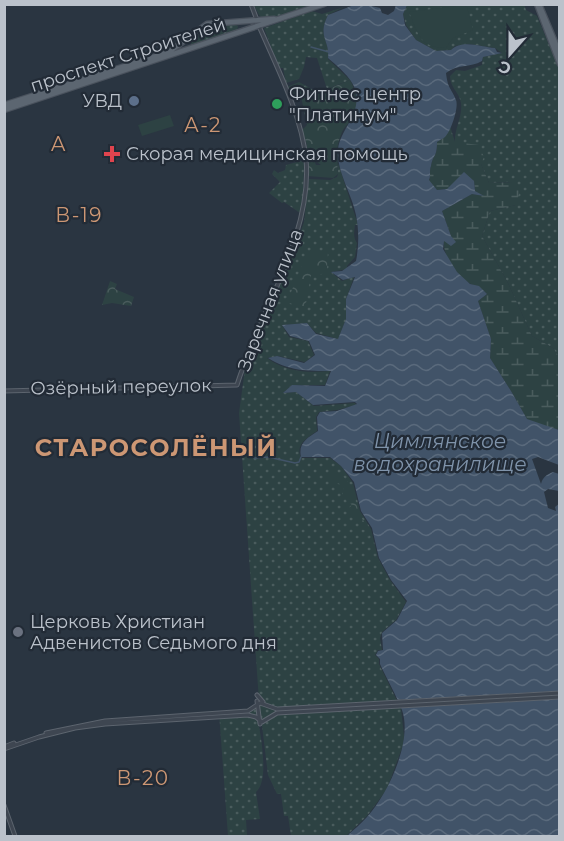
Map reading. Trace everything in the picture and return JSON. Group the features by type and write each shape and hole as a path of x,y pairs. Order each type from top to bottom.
{"main road":[{"path":"258,23 316,4"},
{"path":"258,23 324,4"},
{"path":"538,4 560,54"},
{"path":"538,4 560,64"},
{"path":"235,22 240,27 237,34"},
{"name":"проспект Строителей","path":"4,105 169,52 207,24 258,23"},
{"name":"проспект Строителей","path":"4,110 237,34 258,23"},
{"path":"189,37 189,45 195,48"}],"street":[{"name":"Заречная улица","path":"237,385 244,360 290,252 302,214 306,184 306,159 293,105 251,4"},
{"name":"Озёрный переулок","path":"4,390 237,385"},
{"path":"257,695 270,708 277,709 351,707"},
{"path":"260,723 265,722 277,712 560,695"},
{"path":"4,748 39,735 74,726 119,720 235,713 248,711 257,703 264,703"},
{"path":"257,703 260,723"},
{"path":"270,708 271,717"},
{"path":"4,748 39,737 105,724 248,715 256,717 260,723"},
{"path":"4,805 15,837"}],"green space":[{"path":"524,4 526,10 537,16 559,69 559,357 553,348 532,336 508,283 482,236 490,211 516,205 512,182 489,183 481,164 455,142 461,103 450,76 456,70 465,71 482,65 483,57 502,53 495,48 469,44 455,46 451,50 436,51 416,40 406,25 403,14 407,5"},
{"path":"254,5 310,5 263,19"},
{"path":"464,5 467,7 473,30 453,38 446,48 425,42 418,33 409,12"},
{"path":"344,7 328,15 324,33 328,59 350,80 327,89 317,58 306,57 299,79 286,83 283,68 279,68 264,28 312,11 322,14"},
{"path":"234,24 238,26 237,31 195,46 191,44 191,38 206,28"},
{"path":"350,80 357,105 354,116 343,130 338,143 338,174 333,178 308,176 309,161 314,160 316,165 321,165 317,162 319,151 315,151 315,158 307,156 307,145 302,130 307,125 301,96 291,96 287,87 299,82 319,93"},
{"path":"170,115 174,126 142,136 138,125"},
{"path":"450,126 455,142 479,145 484,157 481,164 489,183 513,182 520,190 516,205 490,211 482,236 508,283 532,336 553,348 559,357 559,428 555,430 527,419 490,358 491,339 478,301 487,294 461,276 445,252 444,240 447,242 451,236 442,211 472,194 480,195 475,191 474,181 468,177 447,189 437,190 429,181 437,142 443,138"},
{"path":"337,151 338,163 358,225 355,225 354,230 357,243 355,257 347,269 331,272 342,281 354,277 346,299 346,319 338,339 316,333 307,323 282,325 289,337 308,341 314,355 305,362 278,356 267,358 274,363 297,370 330,371 325,385 292,385 283,393 296,392 314,406 355,403 356,405 319,412 316,417 317,431 303,442 300,453 301,458 330,458 341,466 353,483 360,511 371,529 378,558 406,602 396,620 382,632 380,638 382,650 378,650 375,655 379,659 379,664 401,709 404,736 387,789 367,816 346,836 291,836 288,816 284,816 281,794 277,794 268,775 259,701 239,413 245,369 304,222 309,179 330,180 337,177"},
{"path":"301,161 304,163 300,213 269,193 280,182 272,174 274,170 278,173 285,170 286,165"},
{"path":"328,250 327,269 331,273 311,275 305,309 287,302 307,253"},
{"path":"110,281 117,284 115,289 134,297 131,306 112,303 102,305"},
{"path":"329,473 345,478 359,512 368,526 369,538 367,531 362,529 363,524 358,523 360,517 355,517 353,510 349,508 352,505 346,500 348,498 346,495 342,494 344,486 329,479"},
{"path":"256,709 263,765 263,777 256,792 260,819 246,820 247,836 228,836 219,712"}],"water":[{"name":"Цимлянское водохранилище","path":"363,4 380,8 382,13 388,15 394,11 396,5 407,5 403,14 405,25 416,40 436,51 451,50 461,45 472,44 495,48 497,52 502,53 483,57 482,61 455,68 446,73 457,103 454,119 447,134 437,142 429,180 437,190 447,189 464,172 474,181 475,191 484,196 472,194 442,211 451,236 456,242 451,246 444,241 443,249 457,272 470,284 479,286 487,294 478,301 491,339 490,358 527,419 559,430 559,465 538,457 532,459 541,484 548,474 553,472 559,474 559,491 548,489 544,492 548,508 556,511 555,507 560,503 559,836 347,836 367,817 383,795 401,751 405,723 402,710 380,664 380,659 376,655 378,651 383,650 382,633 397,620 407,601 391,580 379,558 372,528 361,511 354,482 330,457 301,457 302,444 318,431 317,417 320,412 337,411 357,404 355,402 313,405 296,392 283,393 292,385 325,386 331,371 291,368 268,358 277,356 304,363 315,355 309,341 290,336 282,325 307,323 316,334 338,339 346,319 346,299 355,277 343,280 331,272 342,271 356,261 357,255 356,215 338,157 340,142 355,109 356,93 349,78 328,58 324,28 328,15"}],"pier":[{"path":"559,691 559,699 398,708 393,700"}],"waterway":[{"path":"311,47 329,52"},
{"path":"254,458 268,457 295,463 299,462 301,457"}],"place":[{"name":"УВД","path":"134,101"},
{"name":"Фитнес центр \"Платинум\"","path":"277,104"},
{"name":"Скорая медицинская помощь","path":"112,154"},
{"name":"Церковь Христиан Адвенистов Седьмого дня","path":"18,632"}],"district":[{"name":"А-2","path":"203,125"},
{"name":"А","path":"59,144"},
{"name":"В-19","path":"79,215"},
{"name":"СТАРОCОЛЁНЫЙ","path":"156,448"},
{"name":"В-20","path":"143,778"}]}
